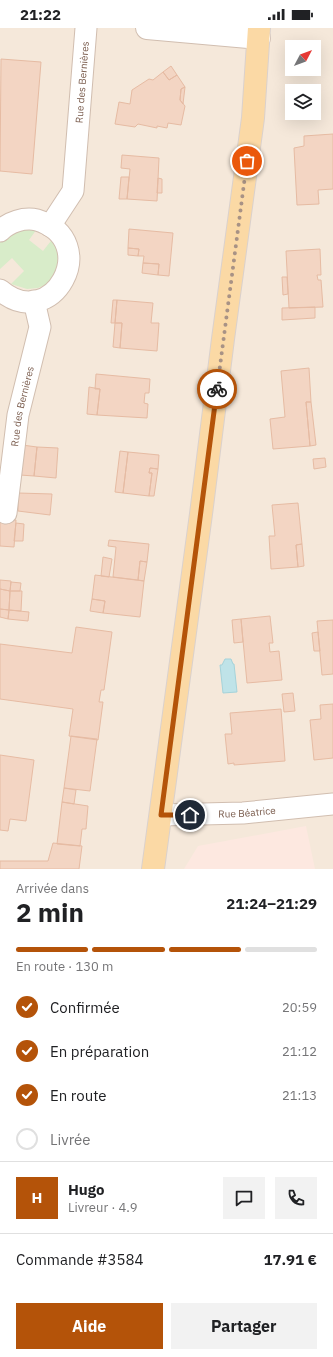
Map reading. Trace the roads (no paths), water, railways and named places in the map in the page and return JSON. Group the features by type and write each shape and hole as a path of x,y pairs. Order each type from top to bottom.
{"main road":[{"path":"153,869 252,118 259,33"}],"street":[{"name":"Rue des Bernières","path":"50,226 73,191 86,28"},
{"path":"147,28 259,33"},
{"path":"0,230 11,223 23,219 45,223 63,238 68,249 69,261 68,272 62,283 55,292 45,298 34,301 22,301 11,298 0,290"},
{"name":"Rue des Bernières","path":"6,513 18,414 40,327 34,301"},
{"name":"Rue Béatrice","path":"161,815 243,813 333,804"}],"water":[{"path":"225,659 231,659 234,664 237,692 223,693 220,665 222,665"}]}
